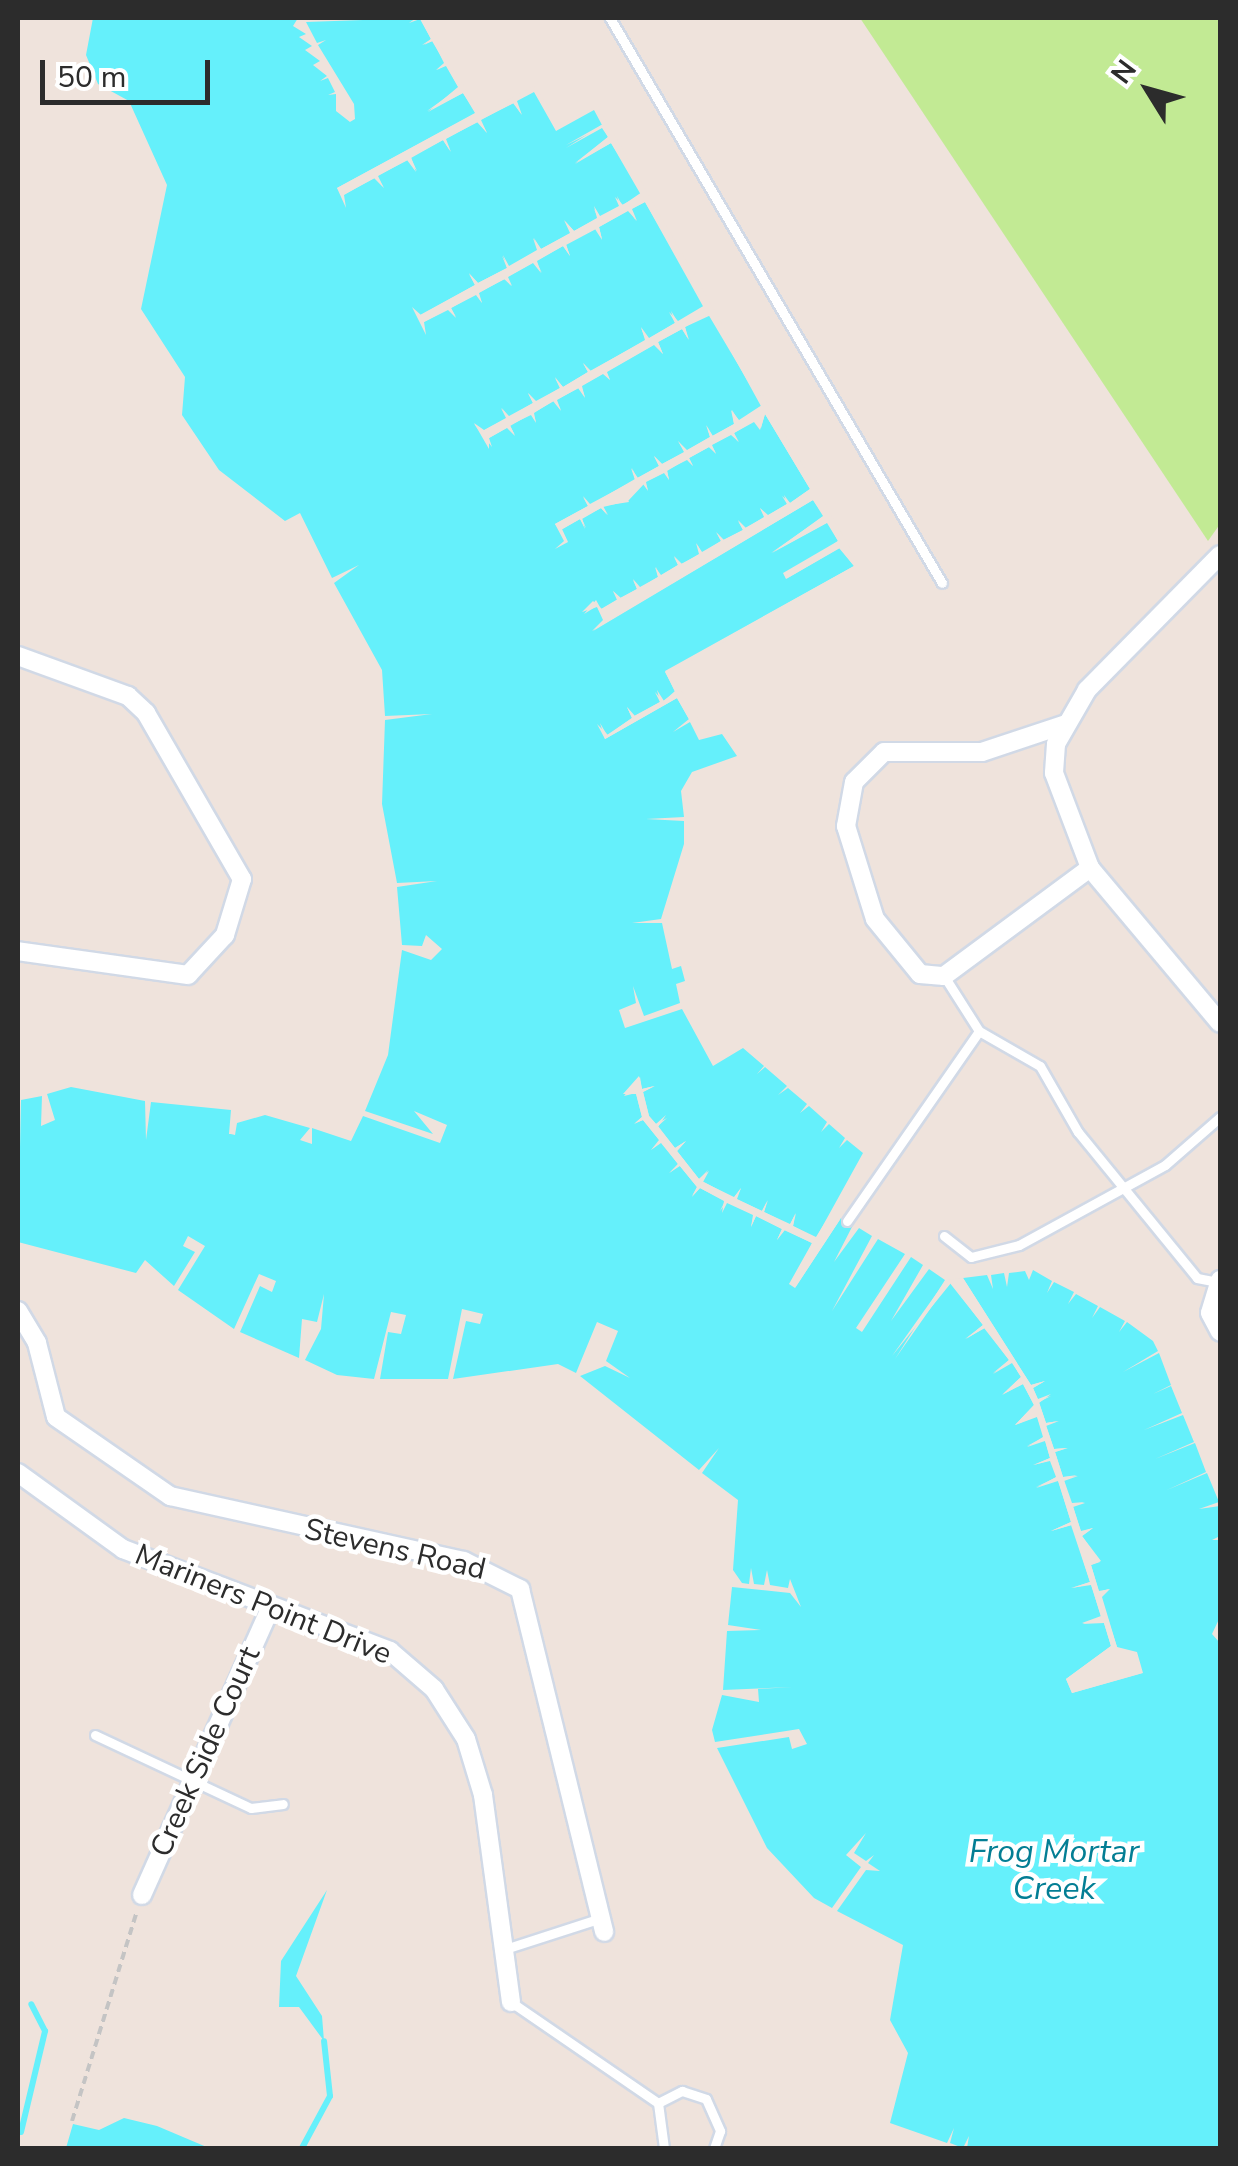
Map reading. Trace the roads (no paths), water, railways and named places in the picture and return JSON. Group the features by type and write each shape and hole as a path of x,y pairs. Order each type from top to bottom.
{"street":[{"path":"1220,555 1087,690 1066,724 1055,793 1090,868 1220,1023"},
{"path":"18,656 128,696 161,732 240,866 236,914 203,965 180,977 18,951"},
{"path":"1066,724 982,752 884,752 854,782 846,826 875,919 920,974 944,976 1090,868"},
{"path":"1220,1281 1210,1313 1220,1332"},
{"name":"Stevens Road","path":"18,1311 37,1343 56,1417 170,1496 464,1562 520,1589 600,1925"},
{"name":"Mariners Point Drive","path":"18,1473 123,1550 390,1652 452,1713 496,1849 498,1951 511,2002"},
{"name":"Creek Side Court","path":"142,1896 270,1608"}],"lane":[{"path":"610,18 942,583"},
{"path":"944,976 978,1030 1040,1066 1078,1132 1122,1180 1196,1278 1220,1281"},
{"path":"847,1221 978,1030"},
{"path":"944,1236 971,1257 1019,1246 1122,1180 1165,1164 1220,1117"},
{"path":"95,1735 251,1808 284,1804"},
{"path":"498,1951 600,1925"},
{"path":"511,2002 658,2103 664,2148"},
{"path":"658,2103 682,2091 706,2099 720,2131 714,2148"}],"water":[{"name":"Frog Mortar Creek","path":"93,18 298,18 293,26 306,34 299,37 312,46 305,50 320,61 313,65 327,76 320,81 328,78 335,92 328,95 336,94 336,111 350,122 355,119 354,104 318,45 326,40 317,43 306,22 420,18 431,39 424,45 432,41 445,63 437,70 446,65 459,88 427,111 463,93 476,113 337,188 343,195 375,178 383,187 377,176 408,160 417,171 411,158 443,140 450,151 445,139 478,122 487,133 480,120 514,103 521,114 516,101 534,91 556,128 594,109 603,124 566,145 603,127 608,137 575,163 611,143 641,195 622,205 617,196 620,206 600,217 594,209 598,218 574,231 565,221 571,233 541,249 534,238 538,250 509,267 502,256 507,268 478,283 469,274 475,285 420,315 424,322 448,309 456,317 451,308 476,294 482,303 478,293 505,279 511,286 507,277 534,262 542,273 536,261 563,246 570,256 566,245 596,229 602,239 599,227 629,210 636,221 631,209 645,202 704,308 678,322 671,311 675,323 648,339 641,328 646,340 590,371 583,363 588,372 563,387 555,378 560,388 536,402 528,393 533,403 509,417 502,408 507,418 483,431 474,424 492,447 489,438 508,427 515,435 510,426 531,414 536,422 533,413 554,401 561,410 556,400 579,388 585,397 581,386 604,373 610,380 606,372 655,344 663,354 658,342 682,329 688,339 685,327 711,315 762,408 739,421 732,410 734,424 712,436 707,426 710,437 686,451 678,441 685,452 662,464 654,456 659,466 637,478 632,468 635,479 590,505 583,497 588,506 555,524 568,542 561,530 580,519 586,528 582,519 601,508 607,515 603,507 628,501 644,484 648,490 645,482 665,472 669,480 667,471 687,459 693,466 689,458 709,447 716,453 711,445 732,434 738,442 734,433 754,421 761,428 765,414 810,489 790,503 784,495 787,504 767,516 760,508 765,517 745,528 738,521 743,530 723,540 717,533 721,541 702,553 697,544 700,554 681,564 674,557 678,565 660,576 656,567 658,577 640,588 633,580 637,589 620,598 613,591 618,599 601,609 596,600 584,614 597,606 604,620 593,631 813,500 824,516 771,553 828,522 838,541 786,579 840,548 854,566 665,671 675,692 663,701 655,692 660,702 634,716 627,707 632,718 607,735 600,723 605,739 677,698 689,719 673,732 690,722 699,740 722,734 737,756 692,772 681,791 684,817 646,819 684,821 684,844 661,919 632,923 662,923 672,969 681,966 685,981 676,984 680,1003 644,1016 633,986 636,1003 619,1010 625,1028 682,1009 713,1066 743,1048 764,1066 757,1074 765,1067 787,1086 778,1095 788,1088 807,1104 800,1113 809,1106 827,1122 821,1132 829,1124 845,1138 839,1148 847,1140 863,1153 816,1238 793,1226 795,1214 790,1225 764,1212 767,1201 762,1211 736,1199 741,1188 734,1198 702,1181 708,1170 699,1179 677,1151 686,1141 675,1148 658,1126 667,1118 656,1124 649,1116 643,1092 654,1086 642,1089 640,1077 624,1096 636,1093 642,1117 635,1123 643,1120 660,1141 651,1150 661,1142 678,1164 670,1173 679,1165 697,1187 692,1196 700,1188 725,1201 720,1211 727,1202 754,1215 751,1227 756,1216 782,1229 777,1240 784,1230 812,1243 795,1288 841,1218 853,1225 834,1262 859,1228 872,1236 832,1311 878,1239 905,1254 856,1328 862,1332 911,1257 923,1265 891,1321 929,1269 945,1280 895,1359 949,1282 983,1325 966,1339 984,1328 1009,1360 993,1373 1012,1362 1021,1377 1003,1394 1023,1384 1034,1405 1015,1425 1037,1416 1044,1437 1027,1446 1045,1440 1050,1458 1034,1465 1051,1460 1057,1477 1036,1487 1058,1480 1071,1522 1051,1531 1071,1525 1090,1582 1072,1588 1091,1584 1101,1617 1082,1624 1104,1623 1111,1646 1066,1679 1072,1693 1142,1673 1117,1647 1101,1597 1109,1589 1099,1592 1091,1565 1100,1562 1082,1536 1093,1528 1081,1532 1073,1506 1085,1502 1072,1503 1064,1480 1077,1475 1063,1477 1055,1452 1067,1448 1054,1449 1046,1425 1058,1421 1046,1423 1039,1402 1051,1396 1038,1400 1033,1388 1045,1381 1031,1385 963,1278 987,1275 993,1289 991,1275 1004,1273 1007,1287 1009,1273 1025,1271 1029,1280 1033,1270 1052,1281 1047,1293 1054,1282 1074,1292 1068,1304 1076,1294 1098,1306 1092,1318 1100,1307 1125,1321 1119,1332 1127,1322 1153,1341 1158,1351 1123,1372 1159,1353 1171,1385 1153,1394 1171,1386 1182,1413 1144,1430 1183,1415 1194,1442 1155,1459 1195,1443 1206,1472 1167,1490 1207,1473 1219,1502 1199,1509 1220,1506 1220,1536 1212,1540 1220,1540 1220,1617 1212,1634 1220,1643 1220,2148 967,2148 969,2136 963,2148 950,2143 954,2128 947,2143 890,2123 908,2053 890,2020 903,1945 837,1911 866,1870 880,1871 868,1863 874,1855 866,1861 854,1853 866,1833 846,1855 861,1867 832,1908 814,1898 767,1848 717,1748 789,1737 792,1749 807,1744 799,1729 715,1742 712,1730 722,1695 759,1702 758,1689 793,1687 723,1690 727,1631 761,1630 728,1625 732,1587 790,1593 801,1607 790,1579 788,1588 770,1585 767,1570 764,1585 754,1584 751,1568 749,1584 742,1583 733,1570 738,1500 702,1473 719,1448 699,1470 580,1376 605,1366 630,1378 606,1361 618,1331 597,1322 576,1373 558,1364 453,1379 466,1321 480,1324 483,1314 462,1309 448,1379 380,1379 388,1332 401,1334 406,1315 391,1312 374,1379 337,1375 305,1360 321,1329 324,1294 317,1322 302,1319 299,1358 240,1332 260,1286 272,1292 276,1281 259,1274 234,1329 178,1290 205,1246 188,1236 183,1246 195,1252 174,1286 145,1260 136,1273 18,1242 21,1100 42,1096 41,1126 55,1120 47,1094 71,1087 145,1101 146,1140 151,1102 231,1110 229,1134 235,1135 237,1123 265,1115 310,1128 300,1140 312,1144 312,1128 351,1141 363,1116 440,1143 447,1125 414,1111 433,1134 365,1111 388,1055 402,950 431,960 442,949 426,935 422,946 402,945 397,887 437,881 397,883 382,804 385,720 432,714 385,716 382,670 334,583 359,565 332,578 300,513 285,521 219,470 182,415 185,377 141,309 167,185 129,101 98,84 86,55"},
{"path":"327,1890 296,1976 322,2016 324,2041 299,2007 279,2007 281,1961"},
{"path":"124,2118 157,2126 209,2148 66,2148 73,2124 99,2130"}],"waterway":[{"path":"21,2132 45,2031 31,2004"},
{"path":"302,2148 330,2096 324,2041"}]}
